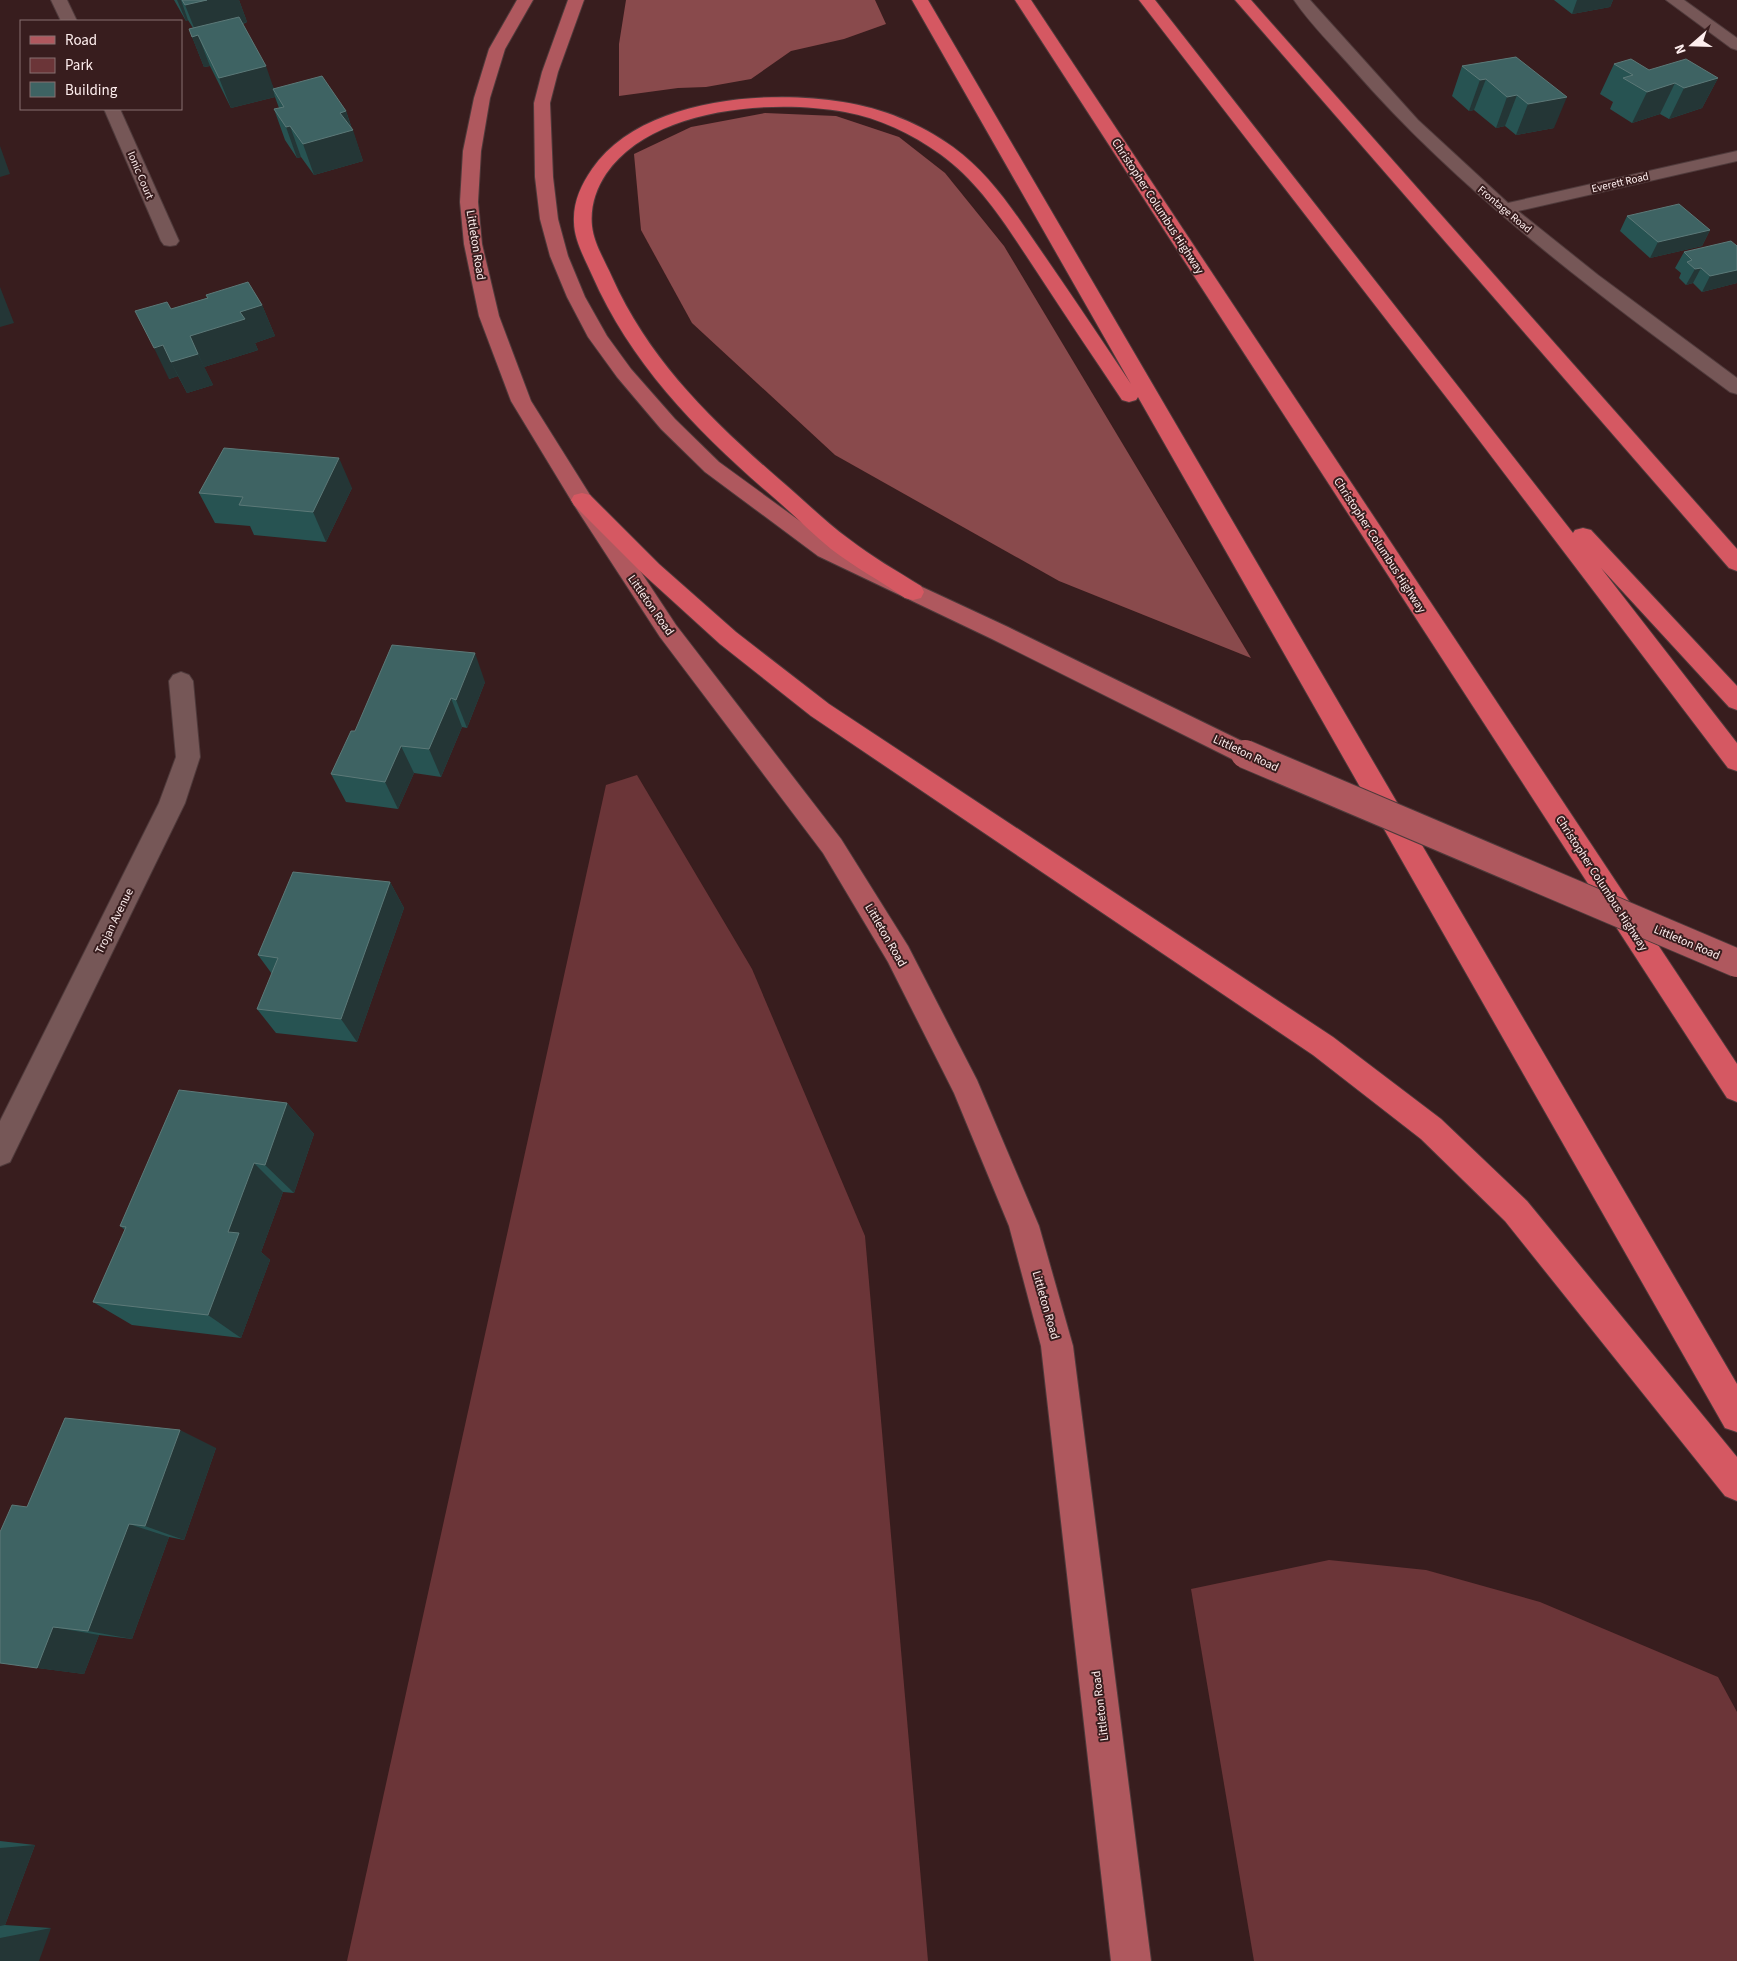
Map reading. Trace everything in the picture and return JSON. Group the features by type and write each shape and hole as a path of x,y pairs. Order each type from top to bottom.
{"highway":[{"path":"920,0 1737,1416"},
{"name":"Christopher Columbus Highway","path":"1023,0 1737,1089"},
{"path":"1147,0 1467,410 1737,761"},
{"path":"1242,0 1737,563"},
{"path":"913,592 840,543 714,433 667,380 629,328 607,289 583,228 585,198 595,175 611,155 642,133 707,111 742,105 802,102 844,107 892,120 921,134 949,152 998,200 1194,491 1311,677"},
{"path":"1467,410 1737,701"},
{"path":"582,500 651,569 728,638 820,710 1323,1046 1431,1129 1516,1211 1737,1484"}],"main road":[{"name":"Littleton Road","path":"525,0 497,49 482,98 472,150 469,202 473,244 489,316 522,401 582,500 668,631 832,846 898,954 967,1089 1024,1226 1058,1346 1131,1961"},
{"name":"Littleton Road","path":"576,0 550,72 542,103 544,177 549,219 559,256 576,297 598,337 624,373 662,417 712,467 826,551 1245,754 1737,964"}],"street":[{"path":"58,0 68,20"},
{"name":"Frontage Road","path":"1302,0 1397,108 1450,161 1503,208 1595,283 1737,388"},
{"path":"1674,0 1737,45"},
{"name":"Ionic Court","path":"112,110 170,241"},
{"name":"Everett Road","path":"1503,208 1737,156"},
{"name":"Trojan Avenue","path":"0,1152 172,803 188,757 182,681"}],"green space":[{"path":"637,775 752,969 865,1236 928,1961 347,1961 606,785"},
{"path":"1329,1560 1426,1570 1540,1602 1718,1677 1737,1712 1737,1961 1254,1961 1191,1589"}],"shaded area":[{"path":"626,0 875,0 886,24 844,39 791,51 751,79 706,87 678,88 619,96 619,44"},
{"path":"765,113 836,116 899,137 945,173 1004,246 1251,658 1059,581 835,455 692,323 641,230 634,154 691,127"}],"building":[{"path":"182,0 207,0 185,5"},
{"path":"239,17 266,66 219,78 198,35 192,37 189,29"},
{"path":"1516,57 1567,97 1528,104 1517,95 1507,97 1486,79 1480,80 1462,66"},
{"path":"1631,59 1649,70 1686,59 1718,78 1684,88 1675,83 1647,92 1623,78 1633,75 1614,64"},
{"path":"322,76 346,111 340,113 353,130 303,144 290,126 286,127 274,109 284,107 273,89"},
{"path":"1679,204 1710,230 1658,242 1627,216"},
{"path":"1731,241 1737,246 1737,270 1710,276 1701,268 1695,269 1687,262 1692,260 1684,252"},
{"path":"248,282 262,305 240,312 245,319 190,336 198,354 171,362 163,345 154,348 135,311 167,302 171,309 208,298 206,295"},
{"path":"224,448 339,458 313,512 239,505 243,497 199,493"},
{"path":"392,645 475,653 456,700 451,698 429,749 401,746 385,782 331,774 351,731 355,731"},
{"path":"293,872 390,882 341,1019 257,1009 278,958 258,955"},
{"path":"179,1090 287,1103 265,1165 254,1163 228,1232 239,1233 208,1315 93,1302 126,1227 120,1226"},
{"path":"65,1418 180,1430 145,1526 129,1524 88,1631 53,1627 37,1668 0,1663 0,1532 12,1505 27,1507"}]}
